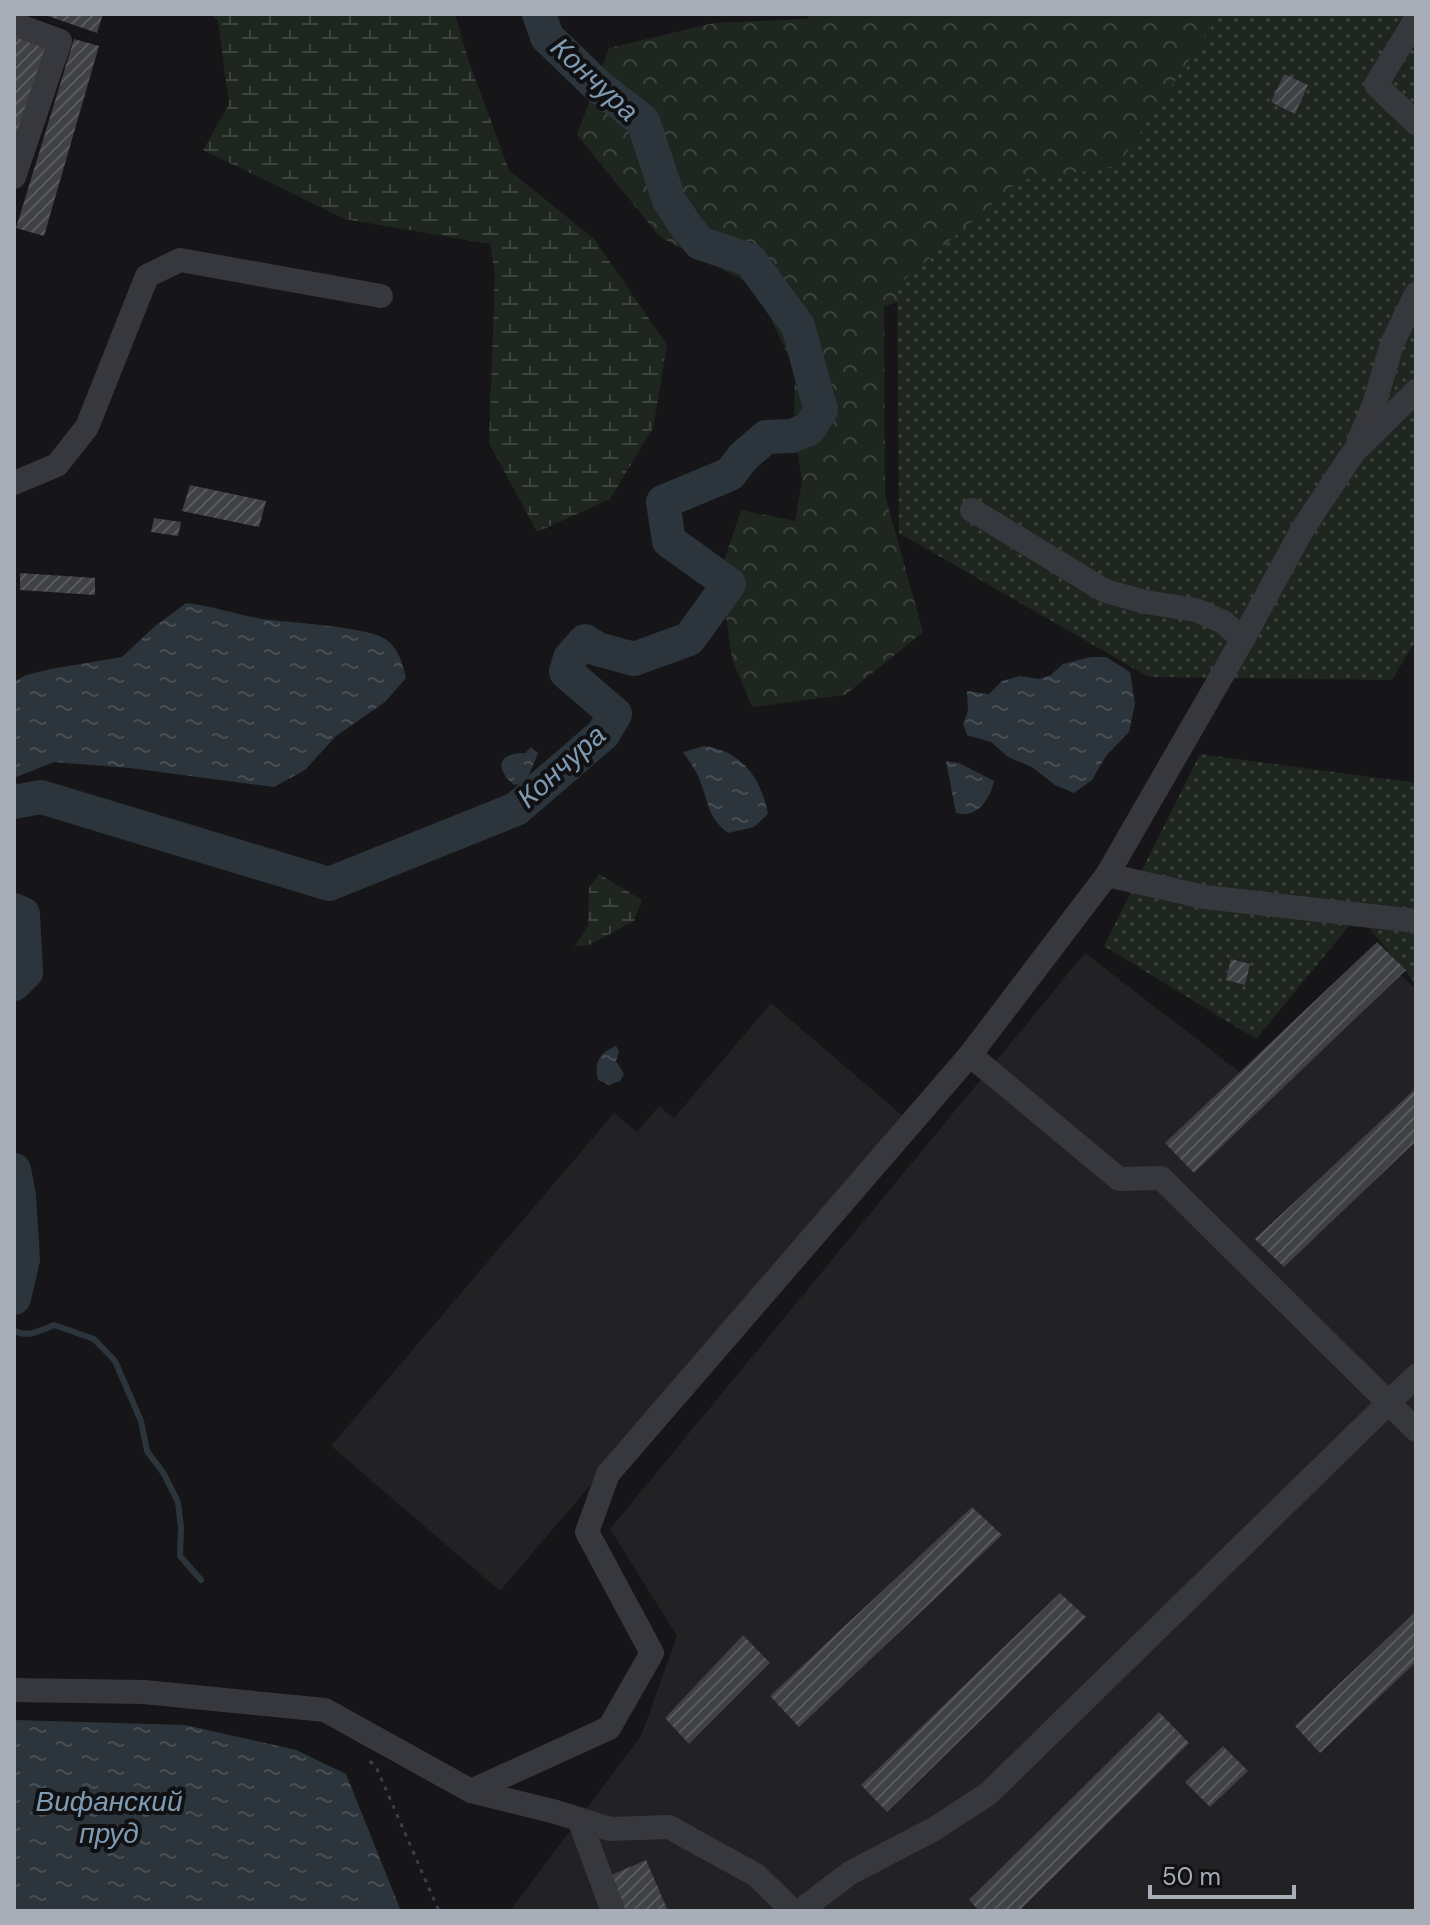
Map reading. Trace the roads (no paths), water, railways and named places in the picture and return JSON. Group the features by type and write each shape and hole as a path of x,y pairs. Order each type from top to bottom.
{"street":[{"path":"1416,19 1376,85 1416,123"},
{"path":"14,24 60,41 14,177"},
{"path":"14,483 57,465 87,427 147,276 180,260 381,296"},
{"path":"471,1791 609,1728 652,1653 587,1532 608,1474 970,1055 1107,875 1302,530 1353,453 1374,405 1392,344 1416,294"},
{"path":"1353,453 1416,391"},
{"path":"972,510 1105,591 1145,602 1196,610 1223,622 1243,639"},
{"path":"1107,875 1204,897 1416,921"},
{"path":"970,1055 1119,1179 1161,1178 1416,1430"},
{"path":"800,1911 850,1873 934,1829 988,1794 1416,1376"},
{"path":"14,1690 144,1692 325,1710 471,1791 610,1829 669,1827 756,1875 793,1911"},
{"path":"579,1819 613,1911"}],"water":[{"path":"186,603 260,619 349,629 378,636 395,648 406,678 385,702 336,736 305,770 274,787 130,768 54,762 14,778 14,682 26,675 51,669 122,657"},
{"path":"1091,657 1106,657 1130,672 1135,704 1129,732 1106,756 1092,780 1074,793 1055,785 1032,767 1008,757 991,742 967,735 963,724 968,711 967,691 989,694 1002,681 1020,676 1039,679 1051,675 1063,664"},
{"path":"704,746 739,760 755,778 768,814 754,827 728,833 712,815 699,777 683,752"},
{"path":"531,747 538,753 526,782 514,785 503,772 502,762 509,755 525,753"},
{"path":"946,761 959,763 994,781 986,801 976,810 956,813"},
{"path":"616,1046 619,1051 616,1061 624,1074 620,1081 609,1085 598,1080 597,1063 605,1052"},
{"name":"Вифанский пруд","path":"14,1720 185,1725 296,1750 346,1774 401,1911 14,1911"}],"waterway":[{"name":"Кончура","path":"14,802 41,797 329,884 516,809 603,734 615,714 566,672 570,658 585,641 597,649 634,659 689,639 729,584 669,541 663,502 730,474 743,457 766,437 792,436 809,429 821,410 798,326 750,260 700,243 669,200 643,121 599,87 547,37 539,14"},
{"name":"Кончура","path":"14,910 23,914 26,972 14,984"},
{"name":"Кончура","path":"14,1170 19,1195 23,1259 14,1298"},
{"path":"14,1330 29,1334 54,1325 94,1339 115,1361 141,1421 147,1451 164,1474 178,1502 180,1556 201,1580"}]}
